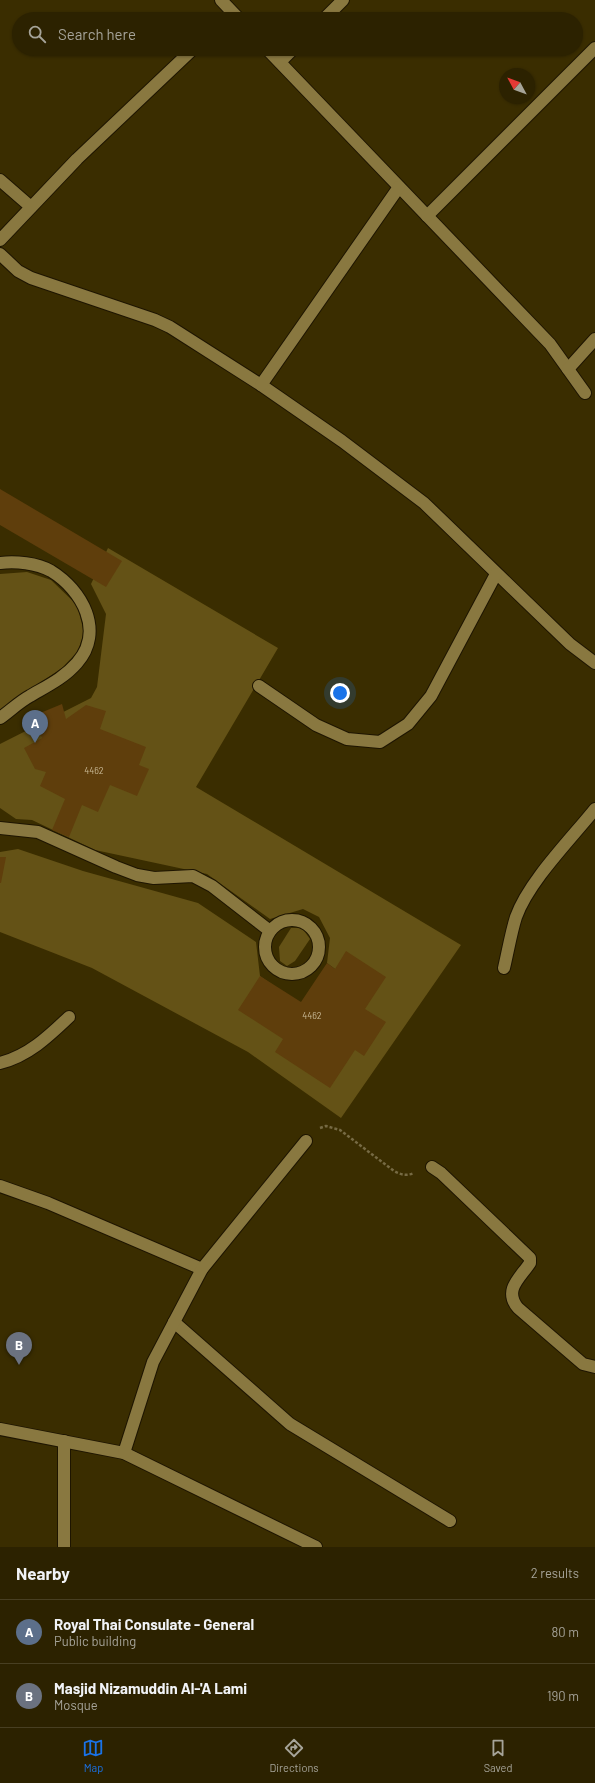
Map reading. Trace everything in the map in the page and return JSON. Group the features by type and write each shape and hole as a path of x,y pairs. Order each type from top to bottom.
{"street":[{"path":"221,0 229,12"},
{"path":"331,12 343,0"},
{"path":"427,216 595,48"},
{"path":"0,240 77,160 186,56"},
{"path":"274,56 550,344 585,393"},
{"path":"280,62 286,56"},
{"path":"0,180 31,207"},
{"path":"261,385 399,186"},
{"path":"0,254 18,271 31,278 155,320 170,327 261,385 342,441 424,503 570,644 595,663"},
{"path":"568,369 595,339"},
{"path":"0,563 31,564 50,570 65,581 81,600 90,621 88,642 78,662 60,679 28,697 0,718"},
{"path":"259,686 316,725 346,739 380,742 408,724 431,696 496,574"},
{"path":"504,968 516,918 524,900 536,882 595,809"},
{"path":"0,828 38,832 137,875 154,878 193,876 212,886 270,931"},
{"path":"288,920 301,921 309,925 315,931 320,948 314,964 307,970 298,974 280,972 272,966 267,958 265,949 266,939 270,931 276,925 288,920"},
{"path":"0,1063 14,1060 42,1042 69,1017"},
{"path":"124,1452 153,1362 202,1269 306,1141"},
{"path":"432,1167 441,1173 530,1258 530,1263 512,1288 513,1303 583,1364 595,1367"},
{"path":"0,1186 48,1203 202,1269"},
{"path":"174,1322 290,1424 450,1521"},
{"path":"0,1429 124,1452 316,1547"},
{"path":"64,1441 64,1547"}],"path":[{"path":"306,1141 319,1128 326,1126 333,1127 394,1171 402,1175 410,1175 432,1167"}],"shaded area":[{"path":"108,548 278,648 196,787 461,945 341,1118 248,1052 92,968 0,932 0,852 18,849 83,871 198,903 256,942 260,976 321,1020 344,979 327,963 330,938 319,917 303,909 270,919 207,874 95,850 32,820 16,819 0,808 0,744 91,698 97,687 106,614 91,584"},
{"path":"27,572 51,580 77,605 84,632 78,651 62,668 0,710 0,574"},
{"path":"291,928 302,928 310,939 295,961 287,966 280,961 279,947"}],"building":[{"path":"0,489 122,561 106,587 0,525"},
{"path":"62,704 66,719 86,705 106,711 100,729 146,747 139,765 149,769 137,796 110,785 98,812 82,805 69,837 52,830 65,799 40,786 46,772 35,769 24,748 42,738 33,716"},
{"path":"0,857 6,857 1,883 0,883"},
{"path":"346,951 386,977 365,1009 386,1022 364,1056 355,1050 330,1088 275,1052 283,1039 238,1010 260,976 301,1002 327,963 335,969"}],"place":[{"name":"Royal Thai Consulate - General","path":"35,743"},
{"name":"Masjid Nizamuddin Al-'A Lami","path":"19,1365"}]}
